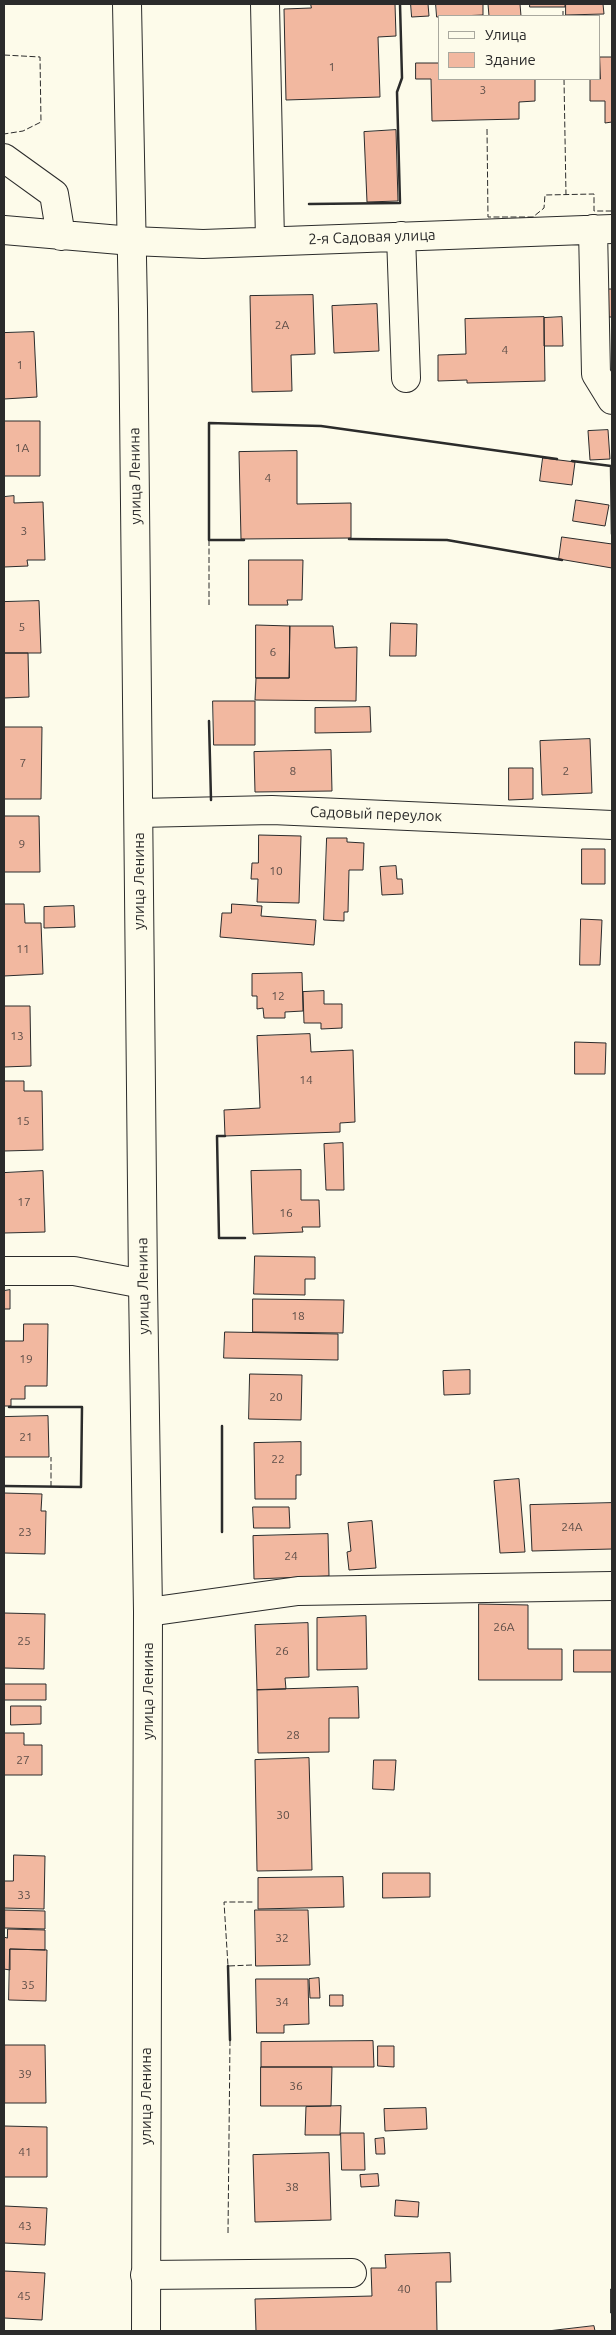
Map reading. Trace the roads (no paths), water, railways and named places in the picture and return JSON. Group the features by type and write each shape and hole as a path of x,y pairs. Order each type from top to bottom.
{"main road":[{"name":"улица Ленина","path":"127,4 132,241 139,814 142,1284 148,1612 146,2331"},
{"path":"265,4 270,241"},
{"path":"4,158 54,194 61,236"},
{"name":"2-я Садовая улица","path":"4,230 132,241 203,244 602,229"},
{"path":"602,229 596,374 612,400"},
{"path":"401,236 406,378"},
{"name":"Садовый переулок","path":"139,814 272,810 612,824"},
{"path":"4,1271 74,1271 142,1284"},
{"path":"148,1612 298,1591 612,1586"},
{"path":"145,2276 352,2273"}]}
